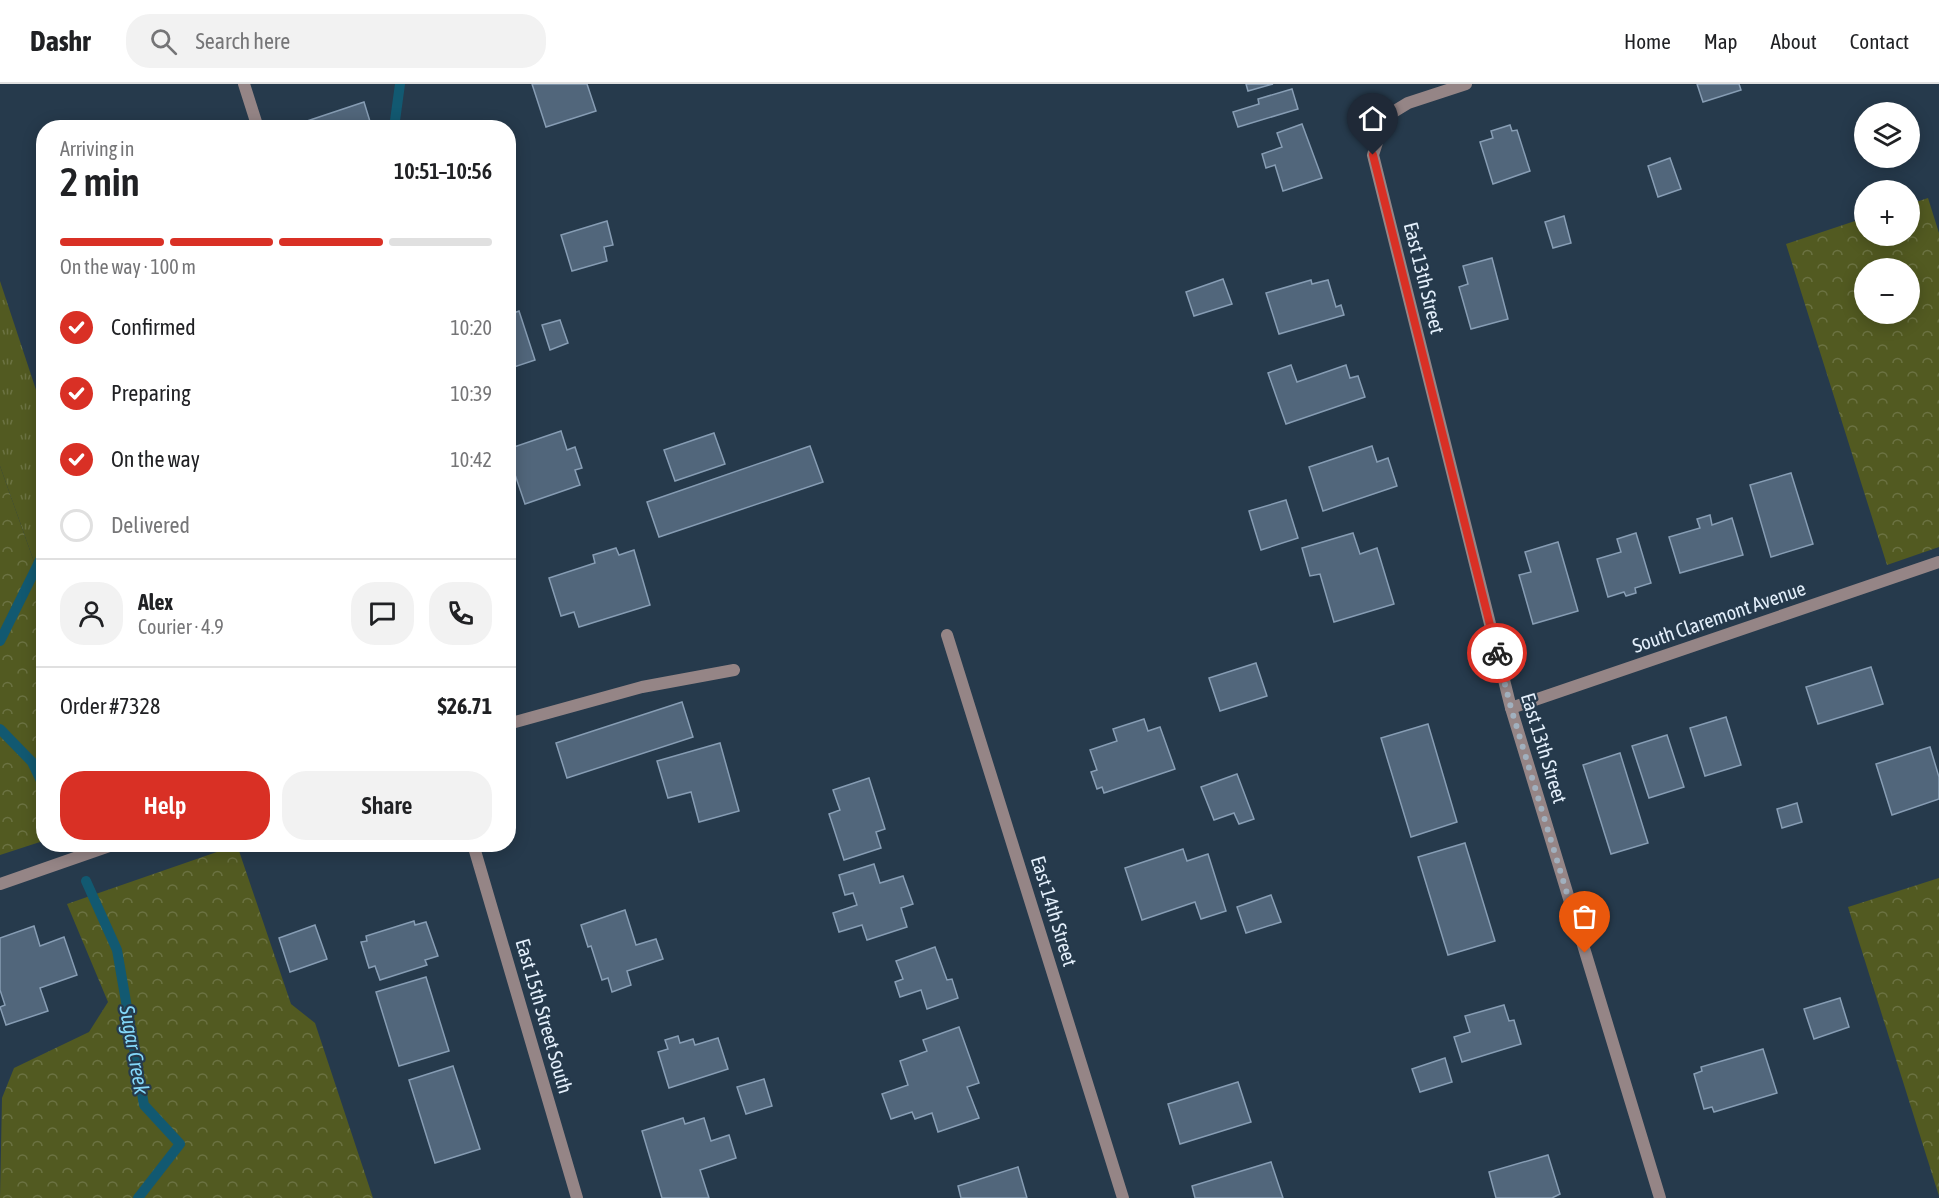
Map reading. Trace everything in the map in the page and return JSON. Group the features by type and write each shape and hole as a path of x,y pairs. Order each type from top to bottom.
{"street":[{"path":"244,84 255,120"},
{"name":"East 13th Street","path":"1466,84 1408,103 1385,117 1373,155 1511,708 1660,1198"},
{"name":"South Claremont Avenue","path":"1511,708 1939,562"},
{"name":"East 14th Street","path":"947,635 1123,1198"},
{"path":"516,722 642,687 734,670"},
{"path":"0,884 92,852"},
{"name":"East 15th Street South","path":"475,852 577,1198"}],"green space":[{"path":"1928,198 1939,233 1939,547 1887,565 1786,244 1854,221 1854,246 1920,246 1920,201"},
{"path":"0,281 36,390 36,567 0,466"},
{"path":"0,466 36,567 36,843 0,855"},
{"path":"217,852 239,852 291,1004 315,1023 373,1198 0,1198 2,1098 14,1068 89,1032 108,1002 67,904"},
{"path":"1939,878 1939,1196 1848,907"}],"building":[{"path":"532,84 587,84 596,111 546,127"},
{"path":"1246,84 1273,84 1248,91"},
{"path":"1697,84 1739,84 1741,90 1703,102"},
{"path":"1292,89 1298,109 1238,127 1233,112 1259,104 1258,99"},
{"path":"364,102 370,120 310,120"},
{"path":"1302,124 1322,178 1283,191 1275,165 1266,168 1262,154 1282,147 1277,133"},
{"path":"1510,125 1512,131 1517,130 1530,171 1493,184 1480,142 1493,138 1491,131"},
{"path":"1670,158 1681,189 1658,197 1648,166"},
{"path":"1564,216 1571,243 1553,248 1545,222"},
{"path":"607,221 613,245 604,247 607,261 572,271 561,235"},
{"path":"1492,258 1508,319 1471,329 1459,287 1468,284 1463,266"},
{"path":"1223,279 1232,304 1194,316 1186,292"},
{"path":"1311,280 1312,284 1328,280 1336,307 1341,305 1344,315 1279,334 1266,293"},
{"path":"519,311 535,360 516,366 516,312"},
{"path":"560,320 568,343 550,350 542,325"},
{"path":"1291,365 1297,382 1346,365 1350,378 1358,376 1365,397 1286,424 1268,373"},
{"path":"561,431 567,450 575,447 582,468 575,470 580,485 525,504 516,478 516,446"},
{"path":"714,433 725,464 675,481 664,450"},
{"path":"810,446 823,482 659,537 647,502"},
{"path":"1372,446 1377,462 1388,458 1397,486 1323,511 1309,467"},
{"path":"1791,473 1813,544 1771,557 1750,485"},
{"path":"1286,500 1298,538 1261,550 1249,511"},
{"path":"1710,515 1712,525 1732,518 1743,555 1680,573 1669,537 1700,528 1697,519"},
{"path":"1353,533 1360,554 1377,548 1394,604 1334,622 1320,574 1310,576 1302,548"},
{"path":"1636,533 1651,583 1635,588 1636,593 1626,596 1624,592 1608,597 1597,559 1621,552 1617,539"},
{"path":"1558,542 1578,611 1533,624 1519,575 1531,572 1525,552"},
{"path":"616,548 619,555 634,550 650,605 579,627 574,612 561,616 549,578 595,563 593,555"},
{"path":"1256,663 1267,696 1220,711 1209,678"},
{"path":"1871,667 1883,704 1818,724 1806,687"},
{"path":"682,702 693,737 567,778 556,743"},
{"path":"1726,717 1741,765 1705,776 1690,728"},
{"path":"1144,719 1148,731 1160,727 1175,769 1104,793 1102,787 1097,789 1091,772 1097,770 1090,750 1117,741 1113,729"},
{"path":"1428,724 1457,822 1411,837 1381,738"},
{"path":"1667,735 1684,787 1649,798 1632,746"},
{"path":"720,743 739,811 699,822 691,792 668,798 657,761"},
{"path":"1930,747 1939,777 1939,799 1892,815 1876,764"},
{"path":"1620,753 1648,843 1611,854 1583,765"},
{"path":"1237,774 1254,819 1239,824 1234,813 1214,820 1201,787"},
{"path":"869,778 885,829 876,832 881,848 844,860 829,814 840,810 833,790"},
{"path":"1797,803 1802,822 1782,828 1777,809"},
{"path":"1465,843 1495,941 1448,955 1418,857"},
{"path":"1183,849 1187,861 1208,854 1226,911 1201,919 1195,902 1142,920 1125,868"},
{"path":"874,864 880,883 903,876 913,904 901,908 907,927 867,940 862,925 839,932 833,913 857,905 853,893 845,895 839,875"},
{"path":"1271,895 1281,922 1246,933 1237,907"},
{"path":"625,910 636,945 656,939 663,959 627,971 631,985 612,992 608,978 602,980 591,946 588,947 581,925"},
{"path":"414,921 415,925 426,922 438,956 425,960 427,965 380,980 375,966 369,968 361,942 367,941 366,936"},
{"path":"315,925 327,959 290,972 279,938"},
{"path":"34,926 40,946 64,937 77,975 40,988 48,1011 6,1025 0,1007 5,1005 0,990 0,938"},
{"path":"935,947 947,980 952,979 958,998 927,1009 921,990 900,997 895,982 903,979 896,961"},
{"path":"426,977 449,1051 399,1066 376,992"},
{"path":"1840,998 1849,1027 1814,1039 1804,1009"},
{"path":"1504,1005 1509,1021 1514,1020 1521,1044 1462,1062 1454,1037 1470,1032 1465,1016"},
{"path":"959,1027 979,1083 967,1087 979,1118 938,1132 932,1113 915,1119 912,1112 891,1119 882,1094 908,1085 900,1061 927,1051 923,1040"},
{"path":"678,1036 680,1043 693,1039 695,1045 718,1038 728,1069 669,1088 658,1052 668,1049 665,1040"},
{"path":"1763,1049 1777,1093 1714,1112 1712,1107 1704,1109 1694,1074 1702,1071 1701,1067"},
{"path":"1445,1058 1452,1082 1420,1092 1412,1069"},
{"path":"453,1066 480,1149 435,1163 409,1080"},
{"path":"764,1079 772,1106 746,1114 737,1087"},
{"path":"1238,1082 1251,1122 1180,1144 1168,1104"},
{"path":"683,1118 685,1124 704,1118 711,1141 729,1135 736,1158 700,1170 709,1198 662,1198 642,1131"},
{"path":"1548,1155 1560,1194 1552,1198 1496,1198 1489,1172"},
{"path":"1271,1162 1283,1198 1195,1198 1192,1186"},
{"path":"1018,1167 1027,1198 961,1198 958,1186"}],"waterway":[{"name":"Sugar Creek","path":"395,120 400,84"},
{"name":"Sugar Creek","path":"0,641 36,568"},
{"name":"Sugar Creek","path":"0,729 32,762 36,770"},
{"name":"Sugar Creek","path":"86,881 117,950 144,1105 180,1144 138,1198"}],"way so far":[{"path":"1497,653 1511,708 1585,953"}],"route":[{"path":"1373,155 1497,653"}]}
